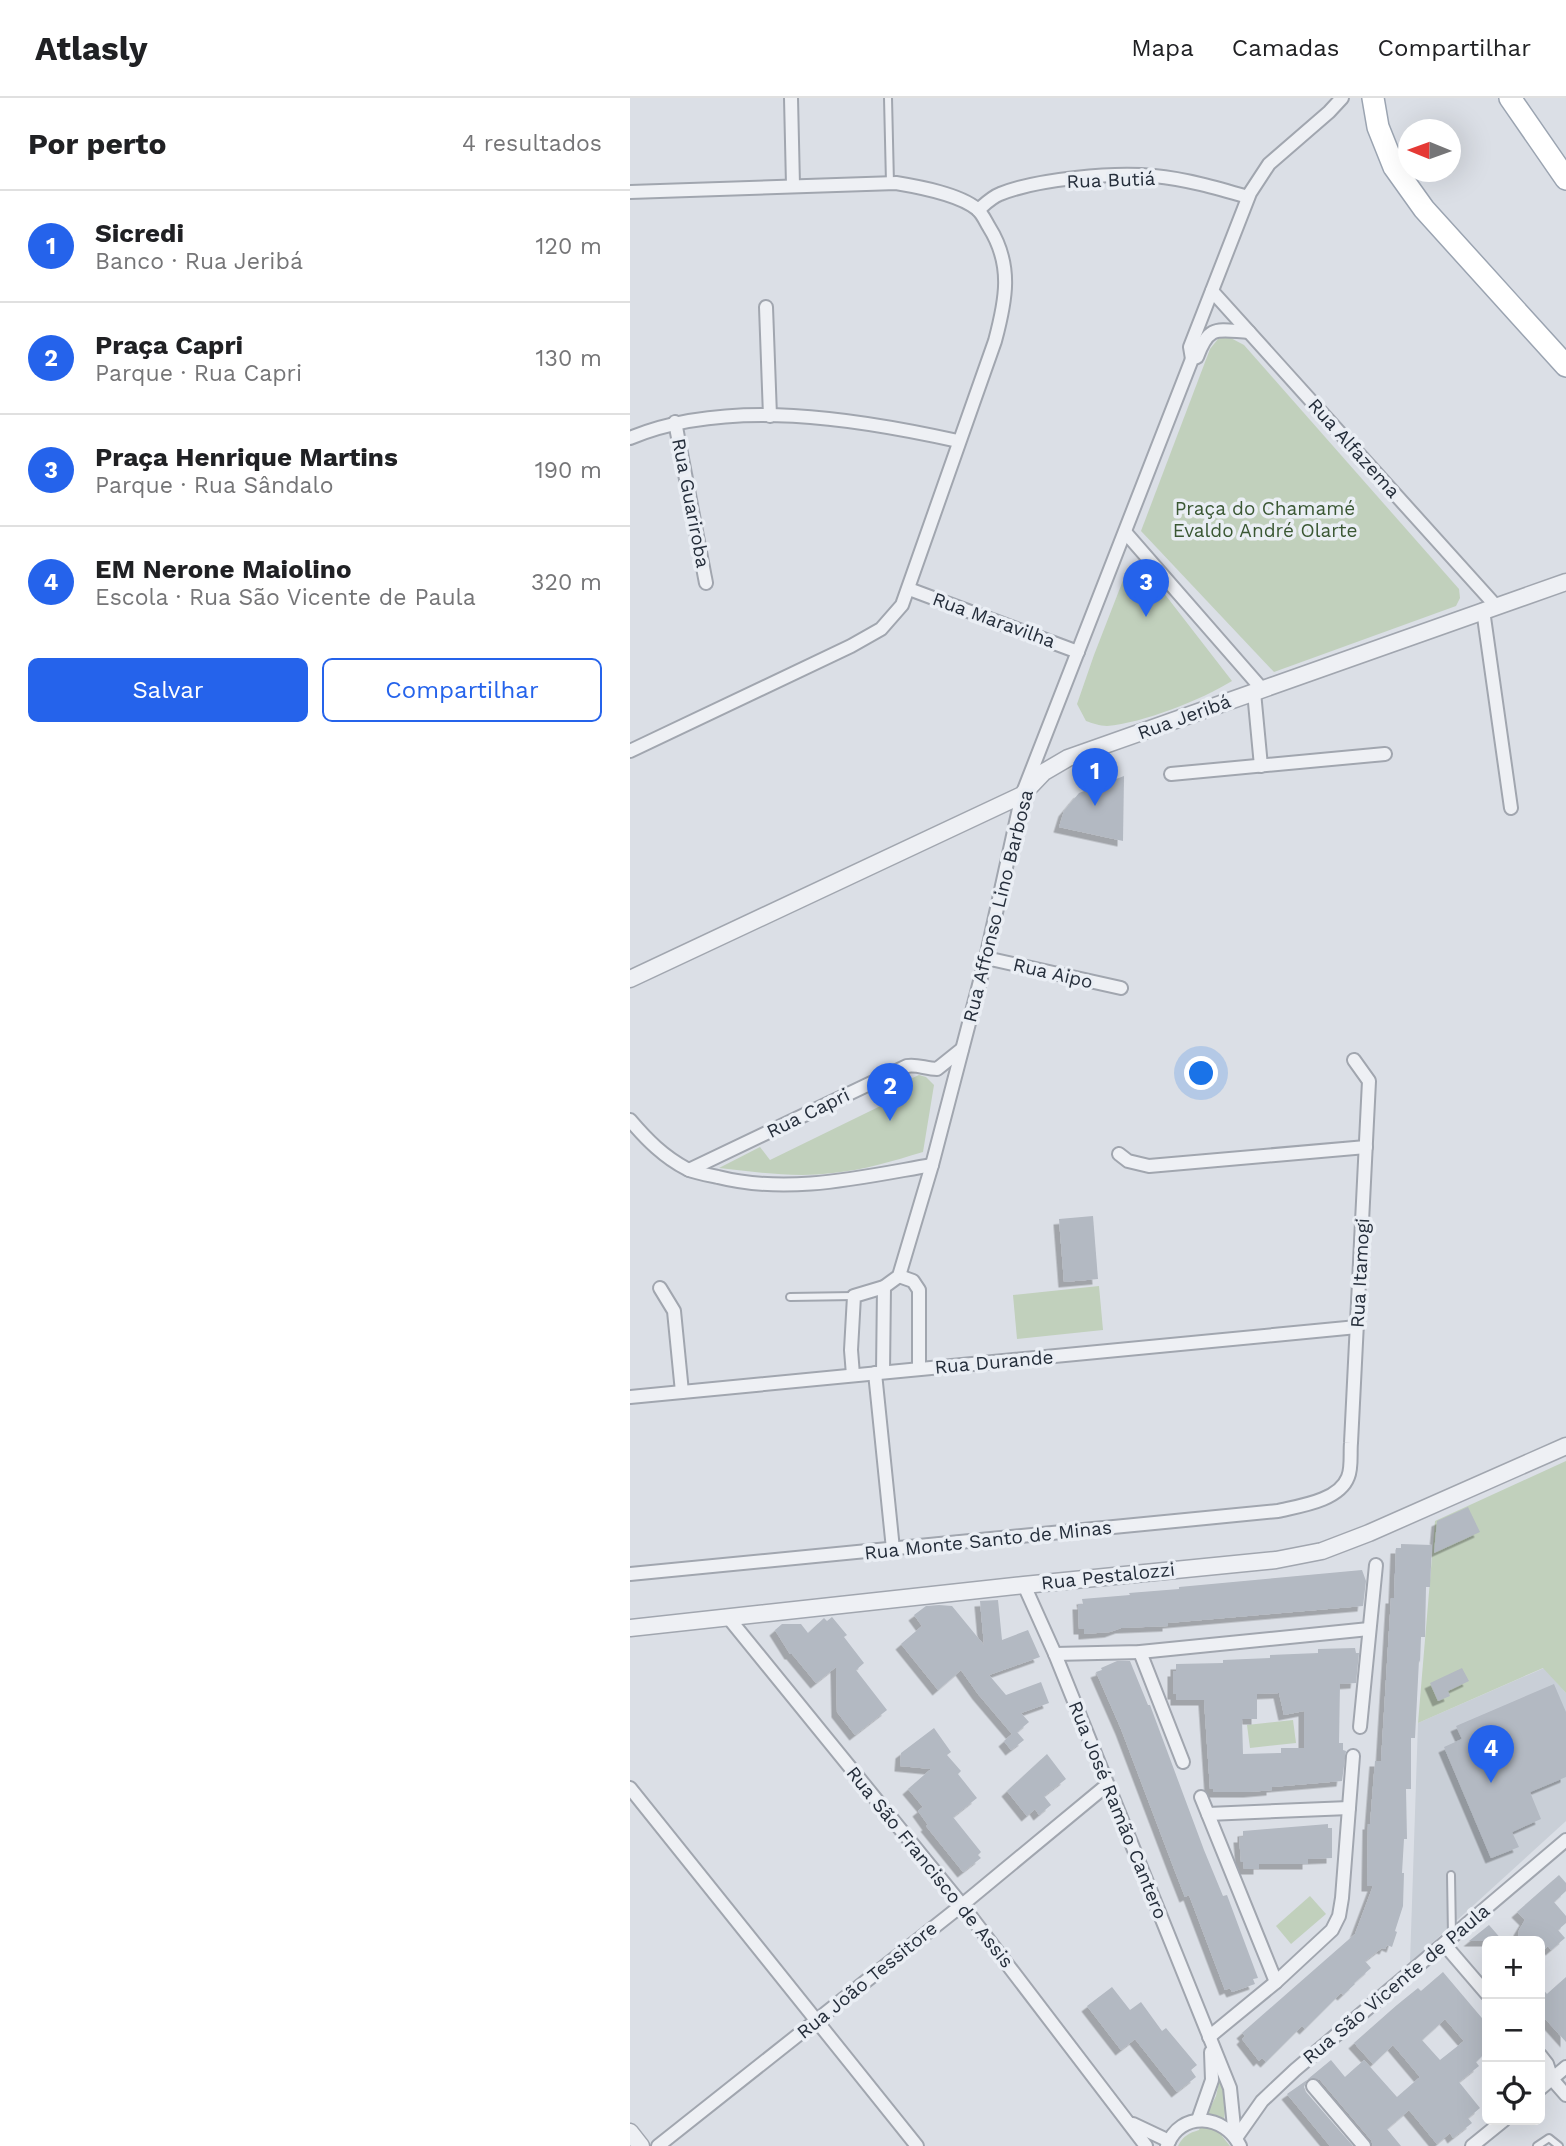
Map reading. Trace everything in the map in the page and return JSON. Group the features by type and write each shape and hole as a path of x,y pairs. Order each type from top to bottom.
{"main road":[{"path":"1373,98 1378,127 1394,167 1424,209 1566,366"},
{"path":"1510,98 1566,179"}],"street":[{"path":"791,98 793,185"},
{"name":"Rua Affonso Lino Barbosa","path":"901,1270 986,958 1023,795 1192,359 1190,347 1248,197 1269,164 1342,98"},
{"name":"Rua Butiá","path":"978,210 998,194 1035,184 1083,177 1153,176 1205,184 1248,197"},
{"path":"630,192 890,183 926,188 978,210 996,238 1005,267 1005,303 995,341 902,605 881,629 630,751"},
{"name":"Rua Alfazema","path":"1212,291 1490,608"},
{"path":"766,306 770,415"},
{"name":"Rua Affonso Lino Barbosa","path":"1192,359 1197,357 1207,335 1214,332 1249,332"},
{"path":"630,438 675,422 716,416 770,415 861,422 958,441"},
{"name":"Rua Guariroba","path":"675,422 706,583"},
{"path":"1125,532 1258,690 1261,766"},
{"name":"Rua Jeribá","path":"630,979 1023,795 1044,772 1068,758 1566,582"},
{"name":"Rua Maravilha","path":"909,589 1078,652"},
{"path":"1490,608 1510,808"},
{"path":"1171,774 1385,754"},
{"name":"Rua Aipo","path":"986,958 1121,988"},
{"name":"Rua Capri","path":"689,1170 907,1066 915,1064 927,1069 937,1069 962,1049"},
{"name":"Rua Itamogi","path":"1341,1488 1348,1477 1369,1081 1354,1060"},
{"path":"630,1120 661,1153 689,1170 727,1180 762,1184 827,1183 932,1164"},
{"path":"1119,1154 1128,1161 1149,1166 1366,1147"},
{"path":"853,1375 851,1350 854,1296 884,1287 901,1270 919,1290 919,1369"},
{"path":"884,1287 879,1373 893,1549"},
{"path":"660,1288 674,1311 682,1392"},
{"name":"Rua Durande","path":"630,1396 1357,1327"},
{"name":"Rua Pestalozzi","path":"630,1628 1024,1584 1276,1560 1322,1551 1369,1533 1566,1446"},
{"name":"Rua Monte Santo de Minas","path":"630,1574 1278,1511 1306,1505 1341,1488"},
{"path":"1360,1727 1376,1565"},
{"name":"Rua José Ramão Cantero","path":"1024,1584 1055,1654 1230,2088 1237,2140"},
{"name":"Rua São Francisco de Assis","path":"727,1616 962,1905 1146,2146"},
{"path":"1055,1654 1140,1652 1368,1629"},
{"path":"1140,1652 1183,1762"},
{"path":"1198,2120 1212,2080 1209,2037 1276,1982 1332,1930 1339,1916 1353,1756"},
{"name":"Rua João Tessitore","path":"658,2146 962,1905 1107,1785"},
{"path":"630,1788 917,2146"},
{"path":"1201,1797 1276,1982"},
{"path":"1208,1814 1349,1808"},
{"name":"Rua São Vicente de Paula","path":"1237,2140 1262,2101 1294,2070 1566,1840"},
{"path":"1448,1941 1482,1987"},
{"path":"1545,2061 1552,2079 1566,2095"},
{"path":"1545,2085 1566,2067"},
{"path":"1313,2086 1364,2146"},
{"path":"1168,2144 1184,2124 1198,2120 1218,2123 1237,2140"},
{"name":"Rua São Francisco de Assis","path":"1129,2122 1168,2144"},
{"path":"1472,2146 1498,2125"},
{"path":"630,2132 641,2146"}],"lane":[{"path":"888,98 890,183"},
{"path":"790,1297 854,1296"},
{"path":"1448,1941 1451,1875"},
{"path":"1537,2146 1549,2138 1559,2146"}],"shaded area":[{"path":"1544,1668 1566,1693 1566,1821 1410,1963 1418,1723"}],"green space":[{"name":"Praça do Chamamé Evaldo André Olarte","path":"1227,336 1244,345 1459,589 1460,598 1456,606 1274,672 1141,531 1210,349 1218,339"},
{"path":"1127,570 1140,571 1153,579 1232,681 1188,703 1154,715 1102,726 1086,721 1077,704"},
{"path":"919,1075 926,1077 934,1085 923,1152 845,1172 804,1175 719,1168 760,1147 770,1160 905,1094 899,1084"},
{"path":"1099,1286 1103,1330 1017,1339 1013,1295"},
{"path":"1566,1461 1566,1693 1543,1668 1418,1723 1435,1521"},
{"path":"1293,1720 1296,1743 1250,1748 1247,1725"},
{"path":"1310,1896 1326,1914 1291,1944 1276,1926"},
{"path":"1221,2073 1225,2096 1222,2136 1230,2146 1178,2146 1187,2135 1199,2130 1216,2096"}],"building":[{"path":"1124,776 1123,841 1059,827 1064,811 1079,793"},
{"path":"1093,1216 1098,1279 1064,1282 1059,1219"},
{"path":"1468,1507 1480,1532 1434,1553 1437,1521"},
{"path":"1401,1544 1432,1545 1430,1587 1426,1587 1425,1637 1421,1637 1415,1738 1411,1738 1411,1789 1406,1789 1407,1839 1404,1839 1403,1906 1395,1931 1397,1932 1392,1947 1387,1945 1365,1961 1371,1968 1355,1984 1343,1995 1341,1993 1305,2029 1302,2026 1266,2062 1262,2058 1259,2061 1242,2039 1245,2036 1242,2033 1355,1934 1373,1886 1367,1886 1368,1824 1375,1761 1381,1761 1391,1598 1394,1598 1396,1548 1401,1548"},
{"path":"1362,1570 1366,1581 1363,1606 1168,1623 1168,1626 1121,1628 1110,1632 1084,1634 1084,1629 1079,1629 1078,1604 1083,1604 1082,1599"},
{"path":"998,1600 1002,1640 1028,1630 1040,1657 989,1675 1006,1695 1041,1682 1049,1703 1021,1713 1029,1722 1017,1732 1024,1740 1011,1750 1004,1741 1012,1734 961,1670 938,1690 901,1644 922,1626 914,1615 926,1606 939,1605 952,1606 984,1645 980,1601"},
{"path":"832,1617 864,1663 856,1670 887,1710 855,1735 837,1712 836,1667 816,1683 790,1654 775,1630 782,1624 801,1624 808,1633 824,1618 827,1621"},
{"path":"1355,1648 1356,1653 1359,1653 1356,1683 1340,1684 1339,1743 1343,1743 1343,1750 1346,1751 1342,1781 1272,1787 1272,1790 1249,1792 1213,1792 1213,1789 1210,1789 1204,1700 1176,1700 1176,1694 1173,1694 1173,1671 1176,1671 1176,1664 1223,1663 1223,1660 1270,1658 1270,1655 1318,1653 1318,1649","holes":["1279,1693 1284,1715 1304,1711 1304,1748 1281,1748 1281,1753 1243,1754 1242,1719 1257,1719 1257,1694"]},
{"path":"1117,1661 1130,1661 1150,1705 1204,1850 1223,1896 1227,1895 1258,1978 1253,1979 1255,1984 1232,1992 1230,1988 1225,1990 1189,1895 1185,1897 1121,1729 1096,1672"},
{"path":"1462,1668 1469,1681 1448,1691 1450,1696 1438,1701 1430,1683"},
{"path":"1554,1684 1566,1712 1566,1777 1530,1792 1541,1819 1512,1832 1519,1847 1491,1858 1444,1747 1462,1739 1456,1726"},
{"path":"934,1728 951,1752 947,1755 961,1771 958,1774 977,1798 953,1817 981,1852 978,1855 981,1858 963,1872 926,1826 928,1825 918,1811 923,1807 908,1789 931,1769 900,1766 901,1753"},
{"path":"1047,1754 1066,1779 1044,1796 1051,1805 1039,1815 1035,1809 1027,1816 1007,1791"},
{"path":"1328,1824 1328,1828 1332,1828 1332,1858 1308,1859 1308,1864 1259,1864 1259,1869 1244,1869 1239,1837 1243,1837 1243,1831"},
{"path":"1559,1875 1566,1883 1566,1891 1554,1902 1566,1916 1566,1923 1558,1930 1565,1938 1551,1950 1548,1946 1545,1949 1545,1936 1518,1936 1525,1920 1517,1912"},
{"path":"1489,1925 1499,1936 1482,1936 1482,1941 1469,1941"},
{"path":"1443,1972 1482,2018 1482,2056 1476,2062 1479,2066 1459,2082 1480,2108 1468,2118 1472,2123 1453,2138 1450,2133 1437,2144 1409,2110 1387,2129 1401,2146 1373,2146 1371,2140 1320,2080 1308,2079 1331,2060 1345,2077 1364,2060 1397,2097 1420,2077 1393,2045 1373,2064 1354,2043 1418,1988 1421,1991","holes":["1445,2019 1464,2041 1440,2060 1422,2040"]},
{"path":"1566,1977 1566,2042 1545,2019 1545,1992 1547,1994"},
{"path":"1112,1987 1130,2010 1141,2002 1162,2031 1166,2028 1197,2065 1191,2070 1196,2077 1177,2092 1135,2039 1121,2050 1087,2006"},
{"path":"1307,2080 1304,2087 1306,2092 1353,2146 1330,2146 1287,2094"}],"place":[{"name":"Praça Henrique Martins","path":"1146,617"},
{"name":"Sicredi","path":"1095,806"},
{"name":"Praça Capri","path":"890,1121"},
{"name":"EM Nerone Maiolino","path":"1491,1783"}]}
